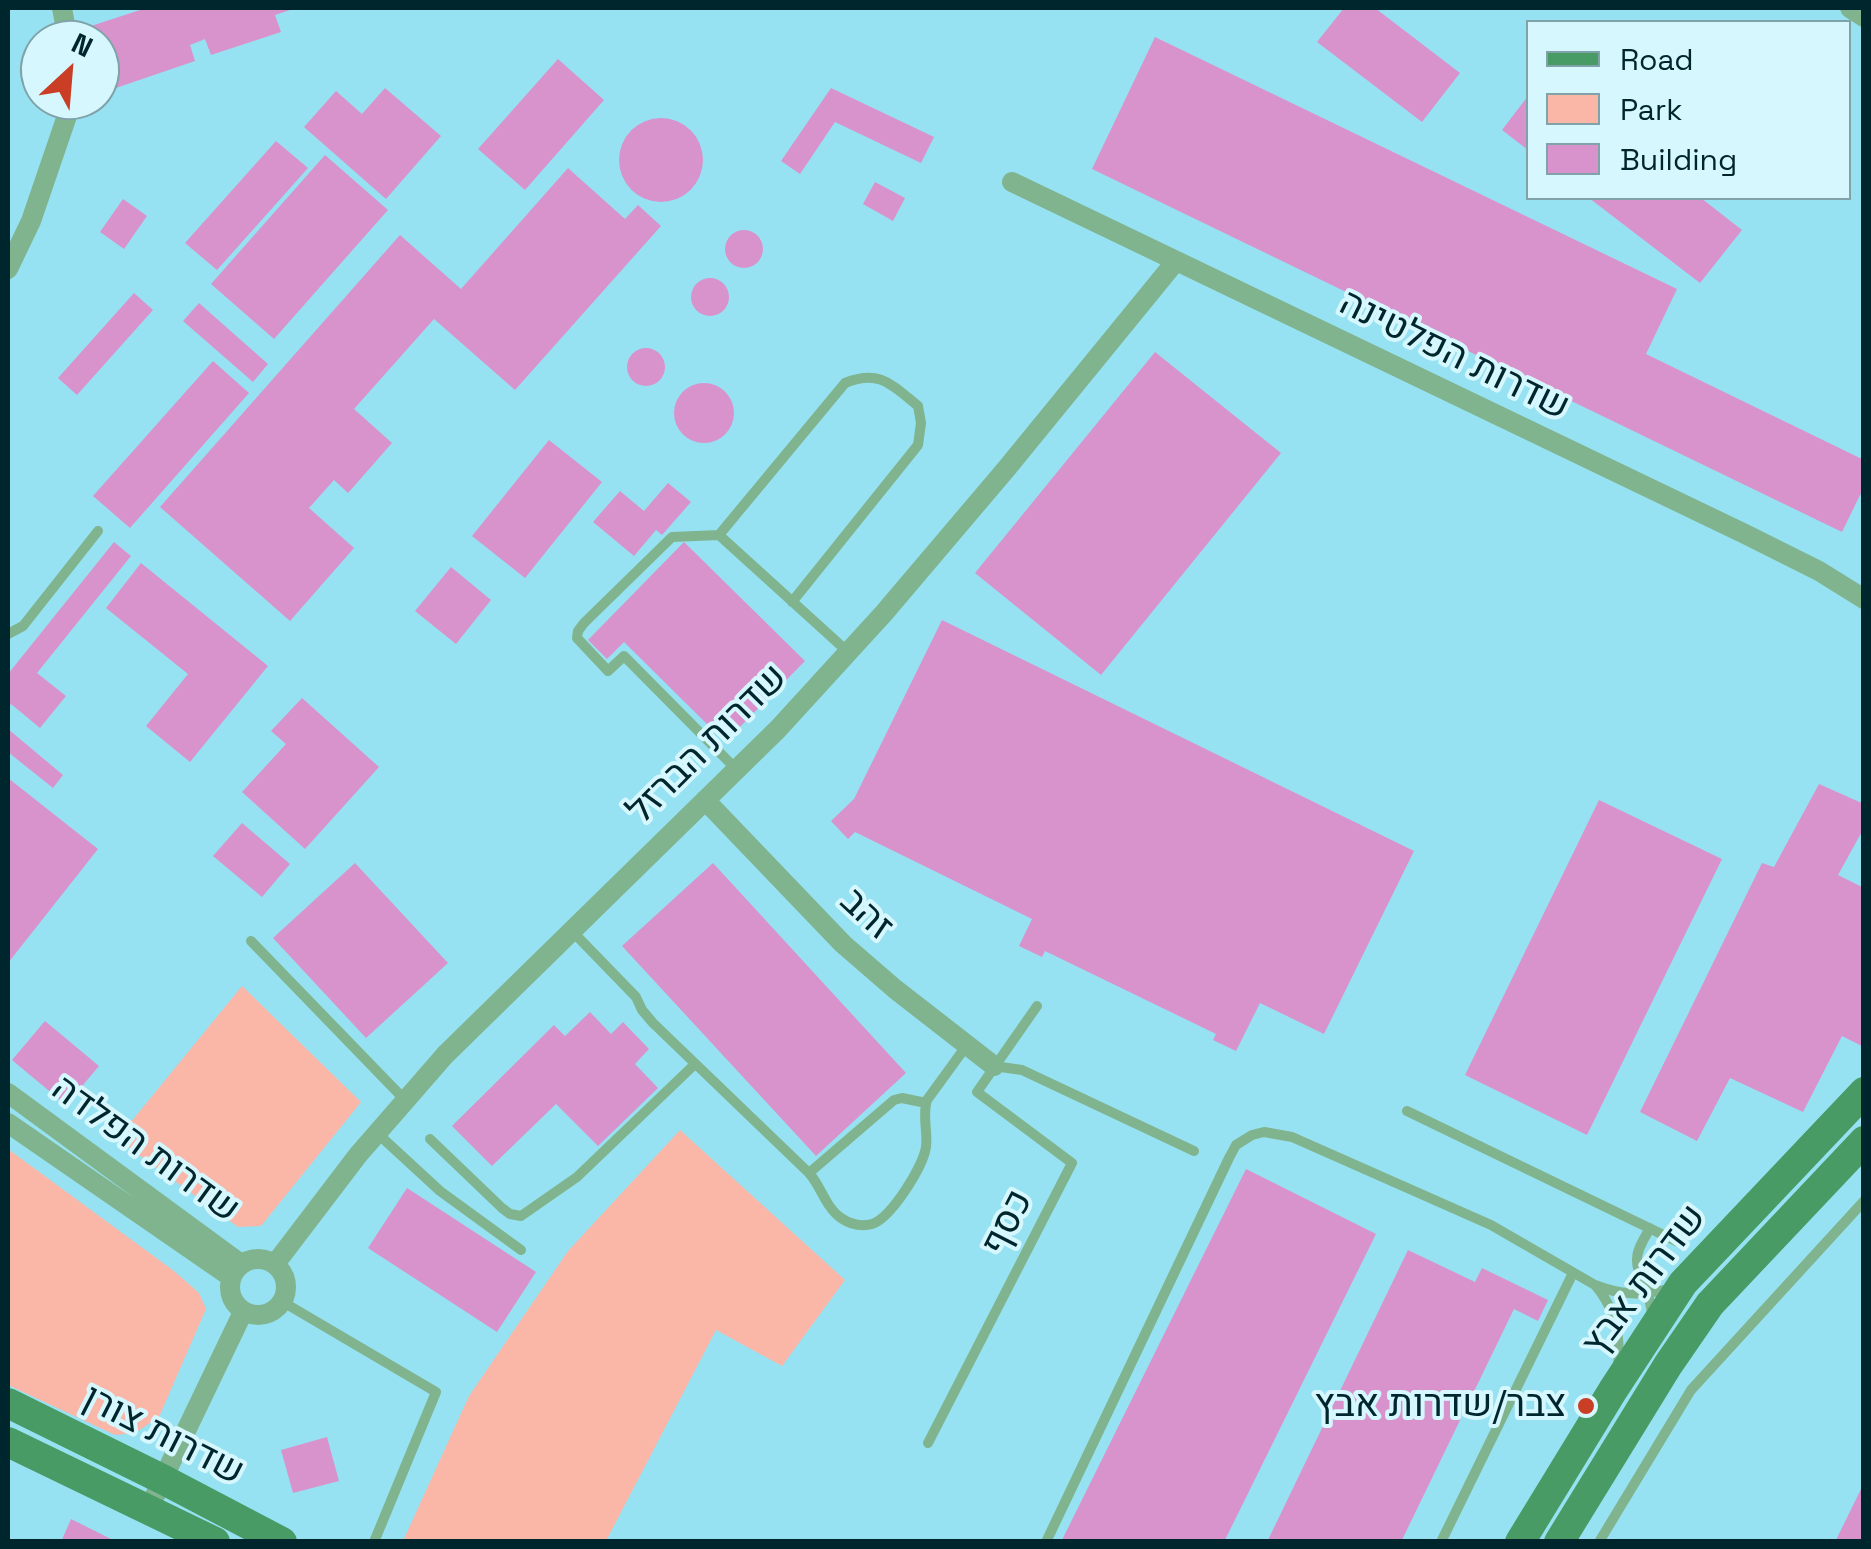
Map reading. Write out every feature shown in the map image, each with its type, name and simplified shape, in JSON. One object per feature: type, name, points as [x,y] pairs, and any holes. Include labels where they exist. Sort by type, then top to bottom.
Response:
[{"type":"street","points":[[1850,8],[1864,17]]},
{"type":"street","points":[[8,269],[31,220],[66,120]]},
{"type":"street","name":"שדרות הפלטינה","points":[[1012,182],[1789,556],[1864,600]]},
{"type":"street","name":"שדרות הברזל","points":[[276,1264],[376,1132],[445,1055],[778,729],[848,652],[1007,468],[1176,261]]},
{"type":"street","name":"זהב","points":[[705,800],[843,944],[994,1066]]},
{"type":"street","points":[[8,1079],[8,1093]]},
{"type":"street","name":"שדרות אבץ","points":[[1520,1542],[1676,1286],[1864,1092]]},
{"type":"street","name":"שדרות הפלדה","points":[[8,1093],[236,1270]]},
{"type":"street","name":"שדרות הפלדה","points":[[8,1123],[236,1270]]},
{"type":"street","name":"שדרות אבץ","points":[[1559,1542],[1710,1304],[1864,1141]]},
{"type":"street","points":[[258,1258],[276,1264],[285,1278],[283,1302],[269,1314],[243,1312],[231,1296],[236,1270],[258,1258]]},
{"type":"street","points":[[149,1508],[243,1312]]},
{"type":"street","name":"שדרות צורן","points":[[8,1403],[282,1542]]},
{"type":"street","name":"שדרות צורן","points":[[8,1442],[216,1542]]},
{"type":"lane","points":[[719,535],[845,384],[862,376],[887,381],[918,406],[918,445],[792,602]]},
{"type":"lane","points":[[8,634],[23,626],[98,531]]},
{"type":"lane","points":[[736,769],[624,656],[608,670],[577,638],[584,623],[672,537],[719,535],[848,652]]},
{"type":"lane","points":[[572,930],[636,997],[653,1023],[809,1173],[834,1212],[857,1225],[878,1221],[909,1184],[923,1156],[926,1104],[967,1046]]},
{"type":"lane","points":[[251,940],[404,1099]]},
{"type":"lane","points":[[1037,1006],[994,1066],[1022,1070],[1194,1152]]},
{"type":"lane","points":[[430,1138],[502,1208],[520,1216],[578,1177],[695,1064]]},
{"type":"lane","name":"כסף","points":[[928,1443],[1072,1163],[976,1092],[994,1066]]},
{"type":"lane","points":[[809,1173],[894,1100],[926,1104]]},
{"type":"lane","points":[[1406,1111],[1678,1242]]},
{"type":"lane","points":[[376,1132],[440,1191],[521,1250]]},
{"type":"lane","points":[[1046,1542],[1228,1158],[1242,1139],[1264,1132],[1313,1145],[1491,1225],[1595,1285],[1622,1294],[1649,1294],[1676,1286]]},
{"type":"lane","points":[[1599,1542],[1691,1390],[1864,1201]]},
{"type":"lane","points":[[1648,1335],[1652,1310],[1637,1256],[1650,1228]]},
{"type":"lane","points":[[1440,1542],[1573,1274]]},
{"type":"lane","points":[[1640,1274],[1652,1286],[1676,1286]]},
{"type":"lane","points":[[1595,1285],[1608,1305],[1620,1339],[1613,1390]]},
{"type":"lane","points":[[283,1302],[436,1392],[374,1542]]},
{"type":"shaded area","points":[[8,8],[1863,8],[1863,1541],[8,1541]]},
{"type":"green space","points":[[242,986],[361,1102],[261,1226],[238,1227],[117,1139]]},
{"type":"green space","points":[[680,1130],[845,1280],[782,1366],[716,1330],[606,1541],[403,1541],[469,1396],[568,1251]]},
{"type":"green space","points":[[8,1149],[199,1293],[206,1309],[159,1417],[135,1433],[115,1435],[8,1385]]},
{"type":"building","points":[[146,8],[296,8],[275,15],[281,32],[211,55],[205,39],[190,45],[195,61],[120,87],[120,20],[109,20]]},
{"type":"building","points":[[1344,8],[1375,8],[1460,73],[1422,122],[1317,42]]},
{"type":"building","points":[[1155,37],[1677,289],[1646,354],[1864,460],[1864,487],[1842,532],[1092,169]]},
{"type":"building","points":[[558,59],[604,100],[525,190],[478,149]]},
{"type":"building","points":[[385,88],[441,136],[386,199],[304,127],[336,91],[362,114]]},
{"type":"building","points":[[831,88],[934,137],[921,163],[835,122],[800,174],[781,161]]},
{"type":"building","points":[[1526,99],[1526,148],[1502,130]]},
{"type":"building","points":[[661,118],[677,121],[691,130],[700,144],[700,176],[691,190],[677,199],[661,202],[645,199],[631,190],[622,176],[619,160],[622,144],[631,130],[645,121]]},
{"type":"building","points":[[276,141],[308,168],[217,270],[185,243]]},
{"type":"building","points":[[325,155],[388,210],[274,339],[211,284]]},
{"type":"building","points":[[568,168],[625,219],[638,205],[661,226],[515,390],[434,319],[354,409],[392,443],[348,493],[334,480],[309,508],[354,548],[290,621],[160,507],[400,235],[461,289]]},
{"type":"building","points":[[875,182],[905,198],[893,221],[863,204]]},
{"type":"building","points":[[123,199],[147,216],[124,249],[100,232]]},
{"type":"building","points":[[1592,200],[1704,200],[1742,230],[1700,283]]},
{"type":"building","points":[[744,230],[758,235],[763,249],[758,263],[744,268],[730,263],[725,249],[730,235]]},
{"type":"building","points":[[710,278],[724,283],[729,297],[724,311],[710,316],[696,311],[691,297],[696,283]]},
{"type":"building","points":[[134,293],[153,310],[77,395],[58,378]]},
{"type":"building","points":[[199,303],[268,364],[253,382],[183,321]]},
{"type":"building","points":[[646,348],[660,353],[665,367],[660,381],[646,386],[632,381],[627,367],[632,353]]},
{"type":"building","points":[[1155,352],[1281,453],[1101,675],[975,573]]},
{"type":"building","points":[[213,361],[249,393],[130,528],[93,496]]},
{"type":"building","points":[[704,383],[725,392],[734,413],[725,434],[704,443],[683,434],[674,413],[683,392]]},
{"type":"building","points":[[549,440],[602,482],[525,578],[472,536]]},
{"type":"building","points":[[668,483],[691,502],[662,535],[656,530],[634,556],[593,522],[620,491],[644,511]]},
{"type":"building","points":[[114,542],[131,556],[37,673],[66,696],[40,728],[11,704],[8,709],[8,674]]},
{"type":"building","points":[[684,542],[805,661],[735,732],[724,722],[715,732],[624,642],[607,659],[588,640]]},
{"type":"building","points":[[141,563],[268,666],[190,762],[146,726],[188,674],[106,608]]},
{"type":"building","points":[[451,567],[491,600],[456,644],[415,611]]},
{"type":"building","points":[[942,620],[1414,851],[1324,1034],[1260,1003],[1236,1051],[1213,1040],[1216,1034],[1045,951],[1042,957],[1019,946],[1032,919],[855,832],[848,839],[831,821],[854,799]]},
{"type":"building","points":[[302,698],[379,767],[305,849],[242,792],[286,744],[271,731]]},
{"type":"building","points":[[8,729],[63,775],[53,788],[8,752]]},
{"type":"building","points":[[8,778],[98,849],[8,963]]},
{"type":"building","points":[[1819,784],[1864,804],[1864,828],[1838,875],[1864,888],[1864,1047],[1842,1036],[1803,1112],[1730,1078],[1697,1141],[1640,1112],[1762,863],[1774,867]]},
{"type":"building","points":[[1599,800],[1722,859],[1587,1135],[1465,1075]]},
{"type":"building","points":[[242,823],[290,864],[262,897],[213,856]]},
{"type":"building","points":[[355,863],[448,963],[366,1038],[273,938]]},
{"type":"building","points":[[713,863],[906,1073],[816,1156],[622,946]]},
{"type":"building","points":[[590,1012],[611,1034],[623,1022],[649,1049],[635,1064],[658,1088],[598,1146],[556,1104],[492,1166],[452,1126],[554,1025],[565,1036]]},
{"type":"building","points":[[45,1021],[99,1066],[66,1105],[12,1060]]},
{"type":"building","points":[[1246,1169],[1376,1234],[1224,1542],[1061,1542]]},
{"type":"building","points":[[407,1188],[536,1272],[497,1332],[368,1248]]},
{"type":"building","points":[[1408,1250],[1475,1282],[1482,1268],[1548,1300],[1538,1321],[1514,1309],[1401,1542],[1267,1542]]},
{"type":"building","points":[[327,1437],[339,1481],[293,1493],[281,1450]]},
{"type":"building","points":[[1864,1483],[1864,1542],[1835,1542]]},
{"type":"building","points":[[71,1519],[117,1542],[61,1542]]},
{"type":"place","name":"צבר/שדרות אבץ","points":[[1586,1406]]}]
